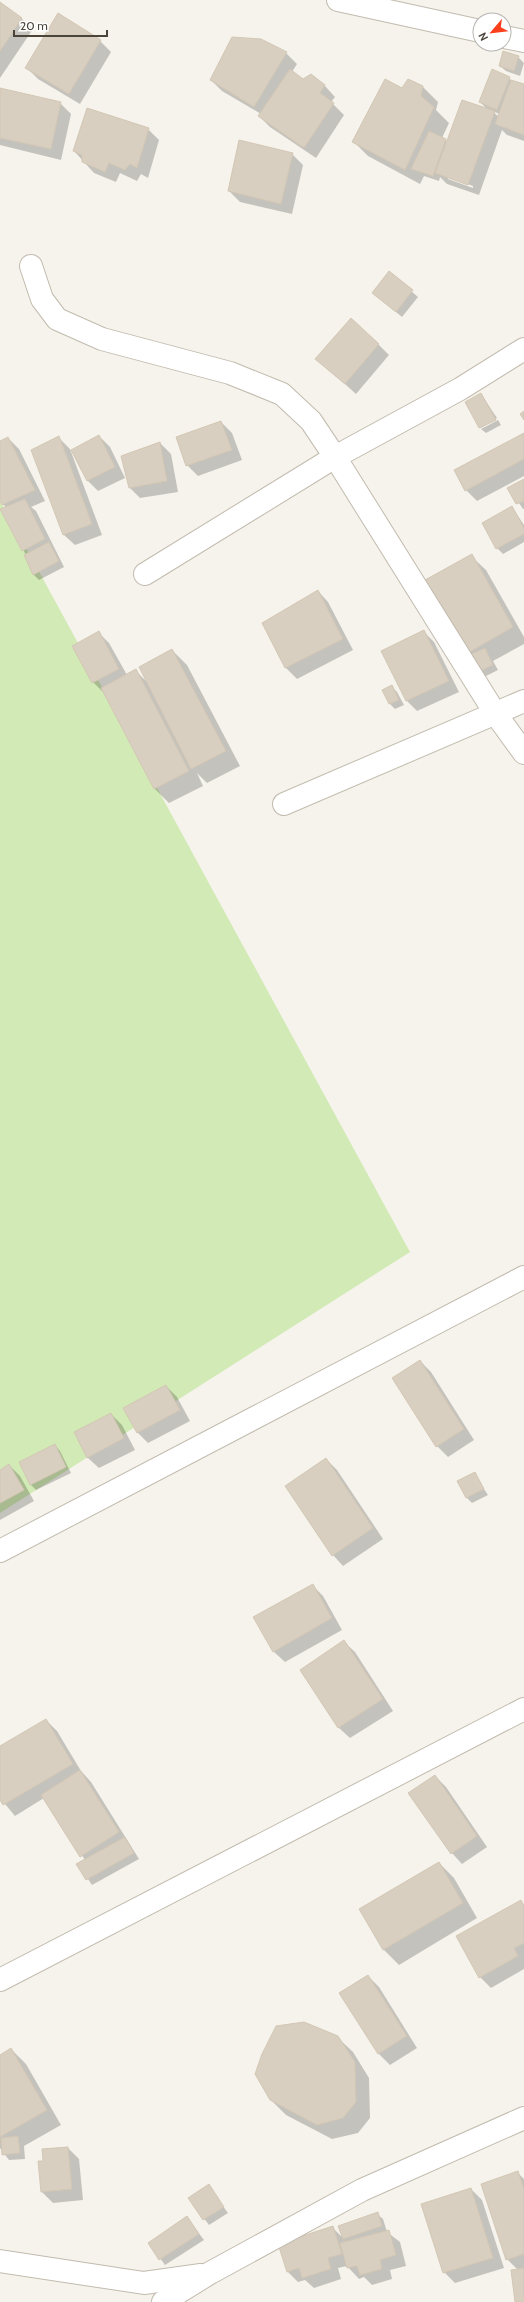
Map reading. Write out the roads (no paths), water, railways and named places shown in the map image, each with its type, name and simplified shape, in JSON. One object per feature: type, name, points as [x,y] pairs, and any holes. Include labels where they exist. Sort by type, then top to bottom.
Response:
[{"type":"street","points":[[338,0],[472,29]]},
{"type":"street","points":[[512,39],[524,41]]},
{"type":"street","points":[[31,266],[42,299],[57,319],[102,339],[230,373],[282,394],[310,422],[335,457],[495,713],[524,752]]},
{"type":"street","points":[[145,574],[335,457],[460,389],[524,349]]},
{"type":"street","points":[[284,804],[524,701]]},
{"type":"street","points":[[0,1551],[524,1277]]},
{"type":"street","points":[[0,1980],[524,1709]]},
{"type":"street","points":[[166,2300],[210,2273],[362,2190],[524,2118]]},
{"type":"street","points":[[0,2261],[144,2283],[210,2273]]},
{"type":"street","points":[[166,2300],[194,2302]]}]
